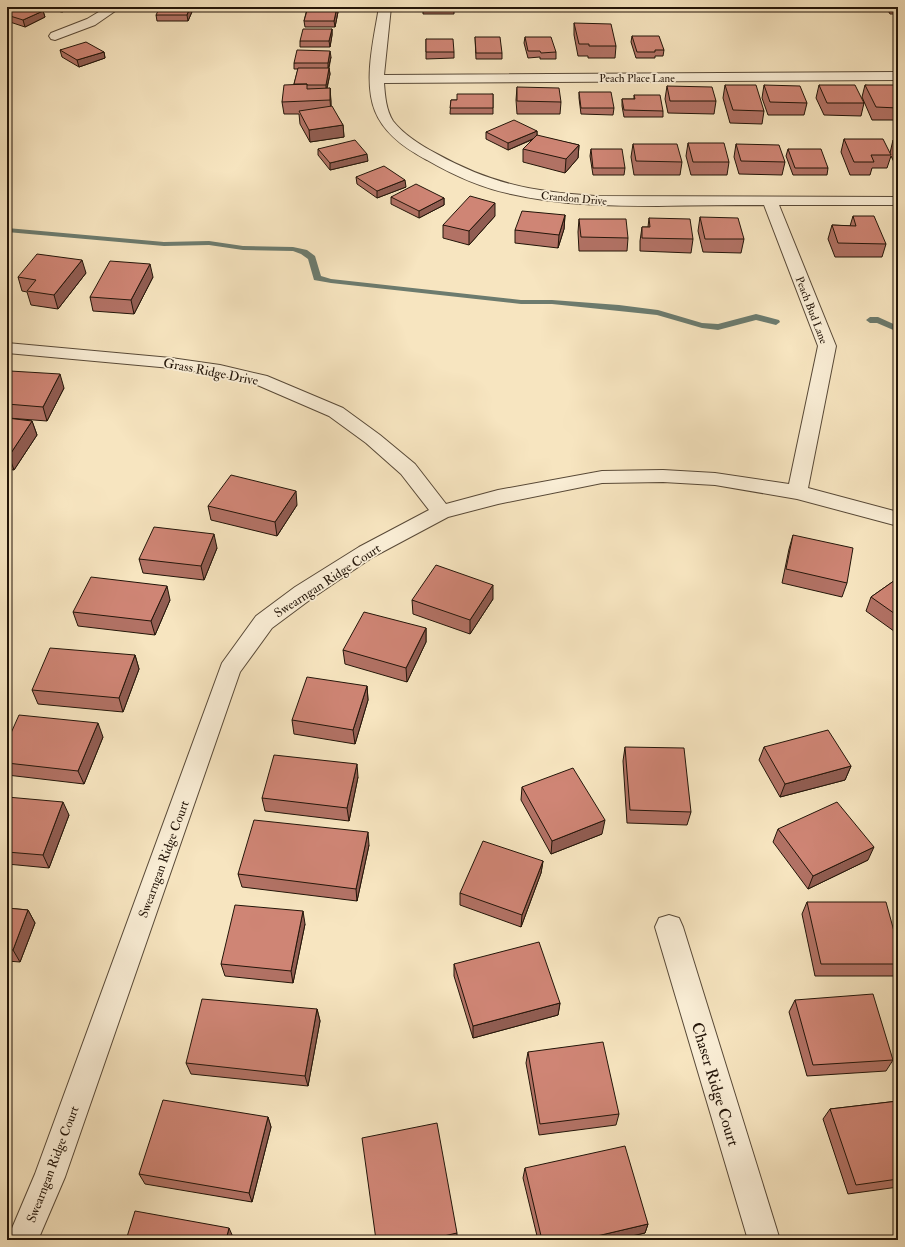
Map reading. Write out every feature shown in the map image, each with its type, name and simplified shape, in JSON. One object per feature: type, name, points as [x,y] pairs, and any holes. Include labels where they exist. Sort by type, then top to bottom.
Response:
[{"type":"street","points":[[55,36],[91,22],[115,7]]},
{"type":"street","name":"Crandon Drive","points":[[385,7],[376,79],[378,100],[386,121],[402,138],[434,159],[472,177],[510,190],[556,198],[618,201],[898,201]]},
{"type":"street","name":"Peach Place Lane","points":[[376,79],[898,76]]},
{"type":"street","name":"Peach Bud Lane","points":[[770,201],[827,346],[796,492]]},
{"type":"street","name":"Grass Ridge Drive","points":[[7,348],[171,363],[220,370],[260,380],[336,412],[373,439],[408,469],[440,512]]},
{"type":"street","name":"Swearngan Ridge Court","points":[[22,1240],[49,1177],[230,669],[264,622],[303,593],[366,552],[440,512],[498,497],[602,477],[663,476],[715,479],[796,492],[898,519]]},
{"type":"street","name":"Chaser Ridge Court","points":[[669,927],[764,1240]]},
{"type":"building","points":[[15,7],[30,7],[43,11],[23,20],[7,15],[7,11]]},
{"type":"building","points":[[160,7],[190,7],[187,15],[156,15]]},
{"type":"building","points":[[308,7],[337,7],[334,21],[304,21]]},
{"type":"building","points":[[574,23],[611,24],[616,46],[589,46],[589,44],[579,44]]},
{"type":"building","points":[[303,29],[332,29],[329,41],[300,41]]},
{"type":"building","points":[[632,36],[659,36],[664,50],[655,50],[655,52],[637,52]]},
{"type":"building","points":[[475,37],[500,37],[502,53],[476,53]]},
{"type":"building","points":[[525,37],[551,37],[556,52],[541,53],[540,51],[528,51]]},
{"type":"building","points":[[426,39],[453,39],[454,52],[426,52]]},
{"type":"building","points":[[86,42],[104,52],[77,60],[60,50]]},
{"type":"building","points":[[297,50],[330,51],[328,63],[294,63]]},
{"type":"building","points":[[298,68],[329,68],[326,85],[294,84]]},
{"type":"building","points":[[307,84],[307,89],[330,88],[330,100],[282,102],[284,85]]},
{"type":"building","points":[[725,85],[756,85],[764,111],[733,110]]},
{"type":"building","points":[[764,85],[800,86],[807,103],[770,102]]},
{"type":"building","points":[[819,85],[855,85],[864,103],[827,103]]},
{"type":"building","points":[[865,85],[895,85],[898,91],[898,108],[876,107]]},
{"type":"building","points":[[667,86],[712,87],[716,101],[670,101]]},
{"type":"building","points":[[517,87],[559,88],[561,102],[517,101]]},
{"type":"building","points":[[579,92],[611,92],[614,108],[581,108]]},
{"type":"building","points":[[457,94],[493,94],[493,108],[450,108],[451,100],[457,100]]},
{"type":"building","points":[[634,95],[660,95],[663,111],[624,110],[622,99],[635,99]]},
{"type":"building","points":[[332,106],[343,125],[309,130],[299,111]]},
{"type":"building","points":[[514,120],[537,131],[508,143],[486,132]]},
{"type":"building","points":[[537,135],[579,145],[566,159],[523,149]]},
{"type":"building","points":[[844,139],[883,139],[891,155],[871,155],[874,162],[854,162]]},
{"type":"building","points":[[355,140],[367,154],[330,163],[318,149]]},
{"type":"building","points":[[893,140],[898,140],[898,150]]},
{"type":"building","points":[[688,143],[724,143],[729,162],[693,162]]},
{"type":"building","points":[[633,144],[677,144],[682,162],[636,161]]},
{"type":"building","points":[[736,144],[779,145],[785,162],[741,161]]},
{"type":"building","points":[[591,149],[622,149],[625,168],[593,168]]},
{"type":"building","points":[[788,149],[821,149],[828,168],[795,168]]},
{"type":"building","points":[[384,166],[405,180],[377,191],[356,177]]},
{"type":"building","points":[[416,184],[444,198],[419,211],[391,197]]},
{"type":"building","points":[[470,196],[495,203],[469,231],[443,225]]},
{"type":"building","points":[[522,211],[565,215],[559,235],[515,230]]},
{"type":"building","points":[[853,216],[874,216],[886,244],[838,243],[832,225],[856,226]]},
{"type":"building","points":[[700,217],[738,218],[744,239],[705,239]]},
{"type":"building","points":[[649,218],[690,219],[693,239],[642,238],[642,227],[650,227]]},
{"type":"building","points":[[579,219],[626,219],[628,238],[581,237]]},
{"type":"building","points":[[37,254],[82,260],[54,295],[27,291],[36,280],[18,277]]},
{"type":"building","points":[[110,261],[150,264],[131,300],[90,297]]},
{"type":"building","points":[[10,371],[60,374],[43,407],[7,404],[7,377]]},
{"type":"building","points":[[7,418],[32,421],[9,456],[7,456]]},
{"type":"building","points":[[231,475],[296,491],[275,522],[208,506]]},
{"type":"building","points":[[154,527],[214,534],[201,566],[139,559]]},
{"type":"building","points":[[793,535],[853,548],[847,583],[786,569]]},
{"type":"building","points":[[436,565],[493,585],[470,620],[412,600]]},
{"type":"building","points":[[91,577],[167,586],[151,621],[73,612]]},
{"type":"building","points":[[898,578],[898,616],[871,597]]},
{"type":"building","points":[[364,612],[426,628],[406,668],[343,650]]},
{"type":"building","points":[[50,648],[135,655],[119,698],[32,690]]},
{"type":"building","points":[[307,677],[367,686],[353,730],[292,720]]},
{"type":"building","points":[[19,715],[98,723],[78,771],[7,763],[7,742]]},
{"type":"building","points":[[828,730],[851,766],[785,784],[764,747]]},
{"type":"building","points":[[625,747],[684,748],[691,812],[630,810]]},
{"type":"building","points":[[274,755],[357,764],[347,808],[262,798]]},
{"type":"building","points":[[573,768],[605,820],[552,841],[522,787]]},
{"type":"building","points":[[7,797],[63,802],[43,855],[7,852]]},
{"type":"building","points":[[837,802],[874,847],[813,876],[778,829]]},
{"type":"building","points":[[254,820],[368,832],[356,889],[238,874]]},
{"type":"building","points":[[483,841],[543,861],[522,915],[460,893]]},
{"type":"building","points":[[807,902],[886,902],[898,946],[898,964],[821,964]]},
{"type":"building","points":[[235,905],[303,911],[291,971],[221,964]]},
{"type":"building","points":[[7,908],[28,910],[13,950],[7,949]]},
{"type":"building","points":[[539,942],[560,1003],[473,1026],[454,964]]},
{"type":"building","points":[[873,994],[893,1060],[813,1065],[795,1000]]},
{"type":"building","points":[[202,999],[317,1009],[305,1076],[186,1063]]},
{"type":"building","points":[[603,1042],[619,1114],[540,1124],[528,1052]]},
{"type":"building","points":[[163,1100],[268,1117],[249,1193],[139,1174]]},
{"type":"building","points":[[898,1101],[898,1179],[856,1185],[830,1109]]},
{"type":"building","points":[[437,1123],[457,1233],[426,1240],[376,1240],[362,1138]]},
{"type":"building","points":[[625,1146],[648,1224],[580,1240],[542,1240],[525,1168]]},
{"type":"building","points":[[135,1211],[229,1228],[226,1240],[126,1240]]},
{"type":"waterway","points":[[7,230],[164,244],[209,243],[243,248],[293,249],[304,252],[312,258],[317,278],[331,281],[521,302],[552,302],[619,308],[658,313],[702,325],[718,327],[756,317],[776,322]]},
{"type":"waterway","points":[[870,320],[878,320],[898,329]]}]
